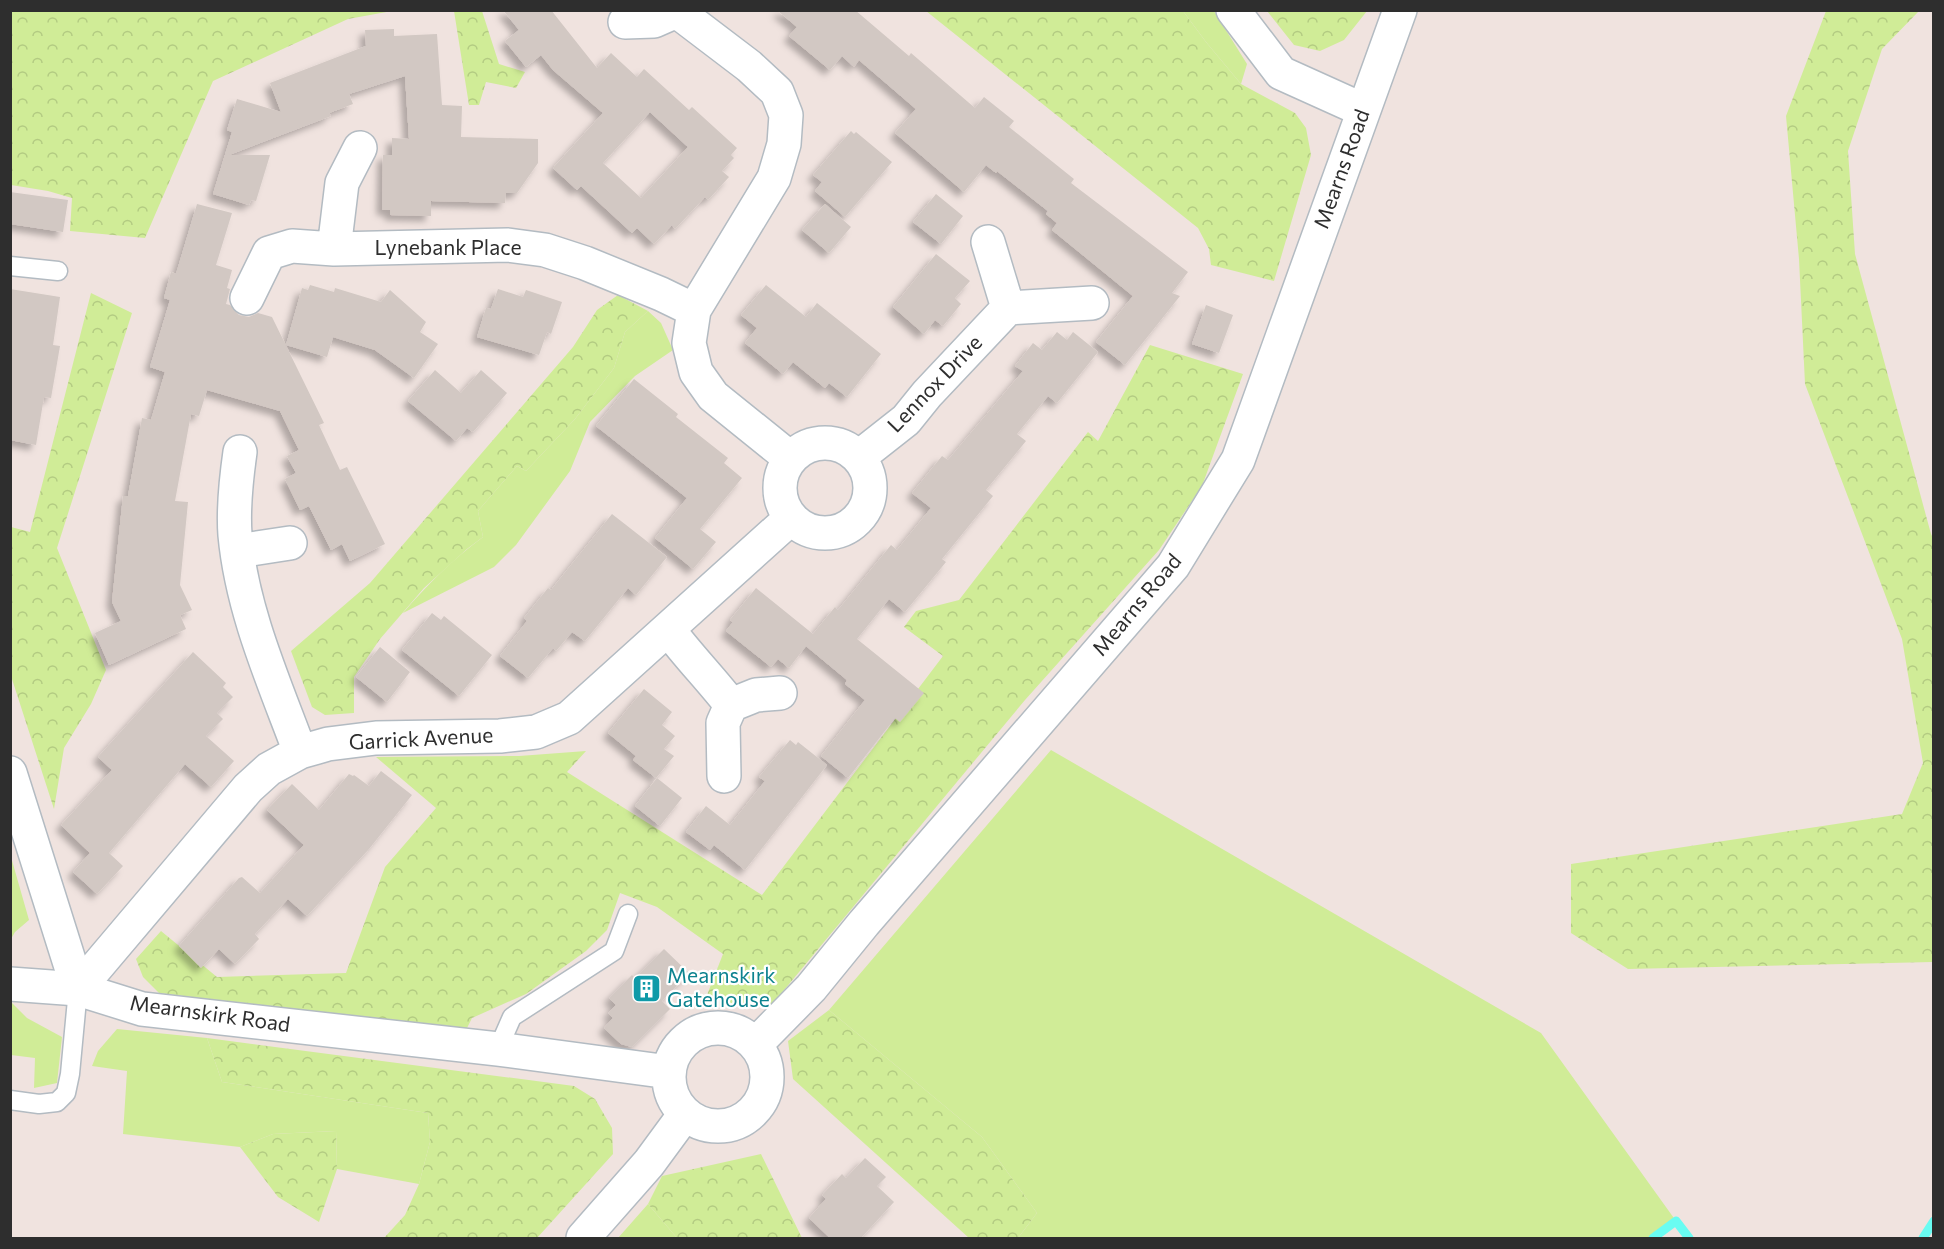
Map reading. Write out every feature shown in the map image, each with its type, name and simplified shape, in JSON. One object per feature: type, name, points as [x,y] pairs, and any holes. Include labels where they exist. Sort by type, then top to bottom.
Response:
[{"type":"street","points":[[1233,10],[1281,73],[1363,111]]},
{"type":"street","name":"Mearns Road","points":[[755,1045],[811,988],[864,923],[1173,566],[1238,460],[1400,10]]},
{"type":"street","points":[[625,22],[654,21],[679,11],[749,66],[777,92],[786,115],[784,144],[774,178],[693,310],[689,344],[696,372],[713,396],[790,458]]},
{"type":"street","points":[[334,249],[342,183],[360,148]]},
{"type":"street","points":[[988,242],[1008,308],[1092,303]]},
{"type":"street","name":"Lynebank Place","points":[[247,298],[269,253],[292,246],[334,249],[508,245],[545,250],[585,263],[661,294],[693,310]]},
{"type":"street","name":"Lennox Drive","points":[[859,457],[906,420],[927,394],[1008,308]]},
{"type":"street","points":[[816,442],[832,442],[847,447],[859,457],[867,470],[871,483],[870,497],[865,511],[855,522],[830,533],[815,532],[802,527],[784,508],[780,495],[779,482],[790,458],[802,448],[816,442]]},
{"type":"street","points":[[240,452],[235,491],[235,536],[257,637],[300,752]]},
{"type":"street","name":"Garrick Avenue","points":[[78,989],[248,788],[269,769],[300,752],[328,744],[376,738],[500,736],[536,732],[569,718],[791,518]]},
{"type":"street","points":[[238,551],[290,543]]},
{"type":"street","points":[[668,629],[731,705]]},
{"type":"street","points":[[724,776],[723,723],[731,705],[756,695],[780,693]]},
{"type":"street","points":[[10,773],[78,989]]},
{"type":"street","name":"Mearnskirk Road","points":[[10,984],[78,989],[142,1009],[498,1049],[669,1072]]},
{"type":"street","points":[[716,1028],[732,1030],[747,1037],[755,1045],[766,1064],[767,1080],[764,1096],[755,1111],[742,1121],[726,1126],[710,1126],[694,1121],[673,1099],[668,1084],[669,1072],[675,1053],[685,1040],[699,1031],[716,1028]]},
{"type":"street","points":[[582,1239],[649,1163],[685,1114]]},
{"type":"lane","points":[[10,266],[58,271]]},
{"type":"lane","points":[[498,1049],[512,1017],[614,951],[628,914]]},
{"type":"lane","points":[[10,1100],[39,1104],[57,1102],[66,1093],[78,989]]},
{"type":"green space","points":[[10,11],[392,11],[348,19],[213,81],[145,238],[70,231],[72,198],[48,191],[11,185]]},
{"type":"green space","points":[[454,11],[482,11],[499,64],[525,72],[516,88],[486,82],[479,105],[469,105]]},
{"type":"green space","points":[[926,11],[1183,11],[1241,84],[1295,113],[1306,128],[1311,155],[1274,281],[1211,265],[1209,249],[1198,228]]},
{"type":"green space","points":[[1183,11],[1214,11],[1247,64],[1241,84],[1206,42]]},
{"type":"green space","points":[[1267,11],[1367,11],[1344,40],[1320,51],[1294,45]]},
{"type":"green space","points":[[1826,11],[1919,11],[1882,49],[1848,151],[1855,254],[1933,538],[1933,962],[1628,969],[1571,933],[1571,864],[1902,814],[1923,763],[1902,639],[1805,384],[1799,259],[1786,116]]},
{"type":"green space","points":[[91,293],[132,313],[57,548],[106,670],[91,704],[64,748],[54,809],[11,676],[11,527],[30,532]]},
{"type":"green space","points":[[618,295],[648,311],[625,332],[614,368],[575,419],[526,471],[517,466],[478,511],[483,537],[424,588],[380,639],[354,677],[354,713],[325,715],[312,707],[291,651],[370,583],[573,347],[597,310]]},
{"type":"green space","points":[[648,311],[661,323],[673,350],[635,376],[590,422],[570,471],[516,545],[494,567],[403,613],[421,592],[461,554],[483,537],[478,511],[517,466],[526,471],[575,419],[614,368],[625,332]]},
{"type":"green space","points":[[1150,345],[1243,374],[1202,486],[1159,550],[1025,700],[770,1007],[740,1007],[707,995],[723,954],[657,907],[620,893],[607,930],[586,951],[526,994],[472,1018],[466,1030],[159,993],[143,977],[136,959],[161,931],[217,977],[346,973],[385,867],[436,808],[376,757],[519,756],[586,751],[567,772],[762,895],[943,656],[904,627],[916,611],[959,600],[1088,432],[1098,441]]},
{"type":"green space","points":[[1051,750],[1541,1033],[1676,1221],[1653,1238],[1018,1238],[1037,1213],[982,1137],[829,1010]]},
{"type":"green space","points":[[11,857],[29,920],[15,932],[11,939]]},
{"type":"green space","points":[[11,1002],[27,1018],[62,1037],[57,1083],[34,1088],[35,1058],[11,1055]]},
{"type":"green space","points":[[829,1010],[982,1137],[1037,1213],[1018,1238],[969,1238],[793,1079],[788,1041]]},
{"type":"green space","points":[[117,1029],[207,1038],[222,1082],[428,1113],[430,1142],[419,1184],[337,1169],[336,1131],[273,1134],[240,1147],[123,1134],[127,1071],[92,1066],[98,1051]]},
{"type":"green space","points":[[207,1038],[574,1086],[595,1099],[612,1128],[613,1154],[537,1238],[384,1238],[405,1215],[419,1184],[430,1142],[428,1113],[222,1082]]},
{"type":"green space","points":[[336,1131],[337,1169],[319,1222],[278,1197],[240,1147],[273,1134]]},
{"type":"green space","points":[[761,1154],[802,1238],[677,1238],[648,1204],[662,1176]]},
{"type":"green space","points":[[648,1204],[677,1238],[618,1238]]},
{"type":"building","points":[[503,10],[551,10],[597,68],[611,53],[637,77],[644,69],[689,110],[692,107],[737,148],[731,155],[734,158],[722,171],[729,177],[708,200],[705,197],[675,229],[672,225],[654,244],[637,228],[632,233],[581,186],[577,190],[553,168],[603,113],[553,70],[541,55],[526,67],[505,41],[519,30]],"holes":[[[650,112],[688,147],[641,198],[603,163]]]},
{"type":"building","points":[[777,10],[855,10],[909,56],[911,53],[975,108],[984,97],[1014,121],[1009,127],[1074,179],[1071,183],[1188,272],[1172,293],[1180,296],[1125,365],[1096,342],[1133,296],[1052,230],[1057,223],[1046,214],[1048,211],[997,171],[996,173],[986,165],[964,192],[895,133],[916,109],[859,60],[854,67],[842,56],[830,70],[789,36],[797,27]]},
{"type":"building","points":[[394,29],[394,36],[437,34],[442,105],[462,106],[461,137],[538,139],[538,163],[517,193],[506,193],[505,203],[431,201],[431,216],[390,215],[390,210],[382,210],[383,155],[392,155],[392,138],[409,139],[405,76],[349,94],[353,104],[329,113],[331,116],[229,155],[270,155],[256,201],[251,200],[249,205],[213,194],[232,132],[227,130],[237,99],[281,112],[270,83],[366,46],[365,30]]},
{"type":"building","points":[[851,131],[854,134],[856,132],[892,162],[845,217],[815,191],[822,182],[813,175]]},
{"type":"building","points":[[10,192],[68,200],[63,232],[10,224]]},
{"type":"building","points":[[936,194],[963,216],[941,244],[913,222]]},
{"type":"building","points":[[197,204],[232,213],[216,265],[232,270],[226,304],[230,305],[239,315],[249,317],[258,313],[272,317],[324,423],[319,425],[340,470],[347,467],[385,544],[350,561],[342,544],[331,550],[309,506],[300,510],[285,479],[296,473],[287,456],[299,450],[280,411],[207,390],[199,416],[191,414],[175,501],[188,502],[180,585],[192,610],[180,615],[186,629],[109,665],[95,633],[121,621],[112,602],[123,496],[128,496],[142,418],[151,420],[165,372],[150,367],[170,300],[164,298],[171,272],[176,274]]},
{"type":"building","points":[[825,204],[851,227],[829,253],[802,230]]},
{"type":"building","points":[[936,254],[970,281],[955,298],[961,304],[943,326],[935,320],[924,334],[893,307]]},
{"type":"building","points":[[310,285],[334,292],[335,288],[381,302],[390,290],[426,322],[420,332],[438,344],[414,378],[375,350],[333,337],[327,357],[286,345],[302,288],[308,290]]},
{"type":"building","points":[[766,285],[806,317],[817,303],[881,354],[847,397],[829,383],[825,388],[793,362],[783,374],[745,343],[757,328],[741,315]]},
{"type":"building","points":[[10,289],[60,297],[53,345],[60,346],[51,398],[44,397],[36,445],[10,440]]},
{"type":"building","points":[[498,289],[523,297],[526,290],[562,302],[551,334],[547,332],[539,355],[477,337],[486,308],[491,309]]},
{"type":"building","points":[[1206,305],[1233,315],[1219,353],[1192,344]]},
{"type":"building","points":[[1057,332],[1067,340],[1073,332],[1098,352],[1057,403],[1048,396],[1017,434],[1026,441],[986,490],[993,496],[942,559],[946,562],[905,612],[889,599],[857,639],[924,693],[900,722],[895,718],[848,778],[821,756],[865,700],[845,684],[847,680],[806,646],[789,668],[778,659],[771,667],[726,631],[733,622],[730,620],[756,588],[813,634],[835,607],[838,610],[891,545],[897,550],[931,508],[912,493],[942,456],[948,460],[1023,371],[1015,366],[1033,343],[1042,350]]},
{"type":"building","points":[[435,370],[461,393],[481,370],[507,393],[473,432],[467,428],[456,441],[408,401]]},
{"type":"building","points":[[634,379],[678,414],[676,417],[728,458],[724,463],[742,478],[700,529],[716,542],[693,569],[655,538],[687,498],[596,426]]},
{"type":"building","points":[[612,514],[667,557],[636,595],[628,588],[585,641],[572,632],[556,651],[553,648],[528,678],[500,656],[527,621],[524,618],[548,588],[551,590]]},
{"type":"building","points":[[432,613],[441,620],[444,616],[492,655],[459,696],[402,650]]},
{"type":"building","points":[[380,647],[410,672],[387,702],[356,677]]},
{"type":"building","points":[[193,652],[226,683],[223,687],[233,697],[217,713],[223,719],[206,736],[234,761],[211,787],[185,764],[109,853],[123,866],[97,894],[73,872],[90,853],[61,825],[112,770],[98,757]]},
{"type":"building","points":[[644,689],[672,712],[662,725],[675,736],[664,749],[674,756],[656,778],[633,760],[636,756],[608,733]]},
{"type":"building","points":[[790,740],[796,745],[798,742],[827,765],[745,870],[714,845],[710,850],[686,832],[706,806],[730,825],[765,781],[759,777]]},
{"type":"building","points":[[381,771],[412,795],[369,849],[307,916],[288,899],[255,934],[259,939],[235,964],[219,949],[201,968],[179,946],[239,878],[242,877],[260,893],[304,845],[267,810],[292,784],[319,810],[349,774],[369,786]]},
{"type":"building","points":[[657,778],[682,798],[660,826],[635,806]]},
{"type":"building","name":"Mearnskirk Gatehouse","points":[[664,949],[689,973],[662,1001],[670,1009],[632,1047],[621,1044],[604,1028],[613,1018],[608,1013],[616,1005],[609,998],[632,975],[635,978]]},
{"type":"building","points":[[865,1158],[886,1177],[877,1186],[894,1202],[860,1239],[831,1239],[809,1218],[826,1199],[822,1195],[842,1174],[846,1178]]},
{"type":"waterway","points":[[1653,1238],[1676,1221],[1689,1238]]},
{"type":"waterway","points":[[1923,1238],[1934,1221]]},
{"type":"place","name":"Mearnskirk Gatehouse","points":[[646,988]]}]
